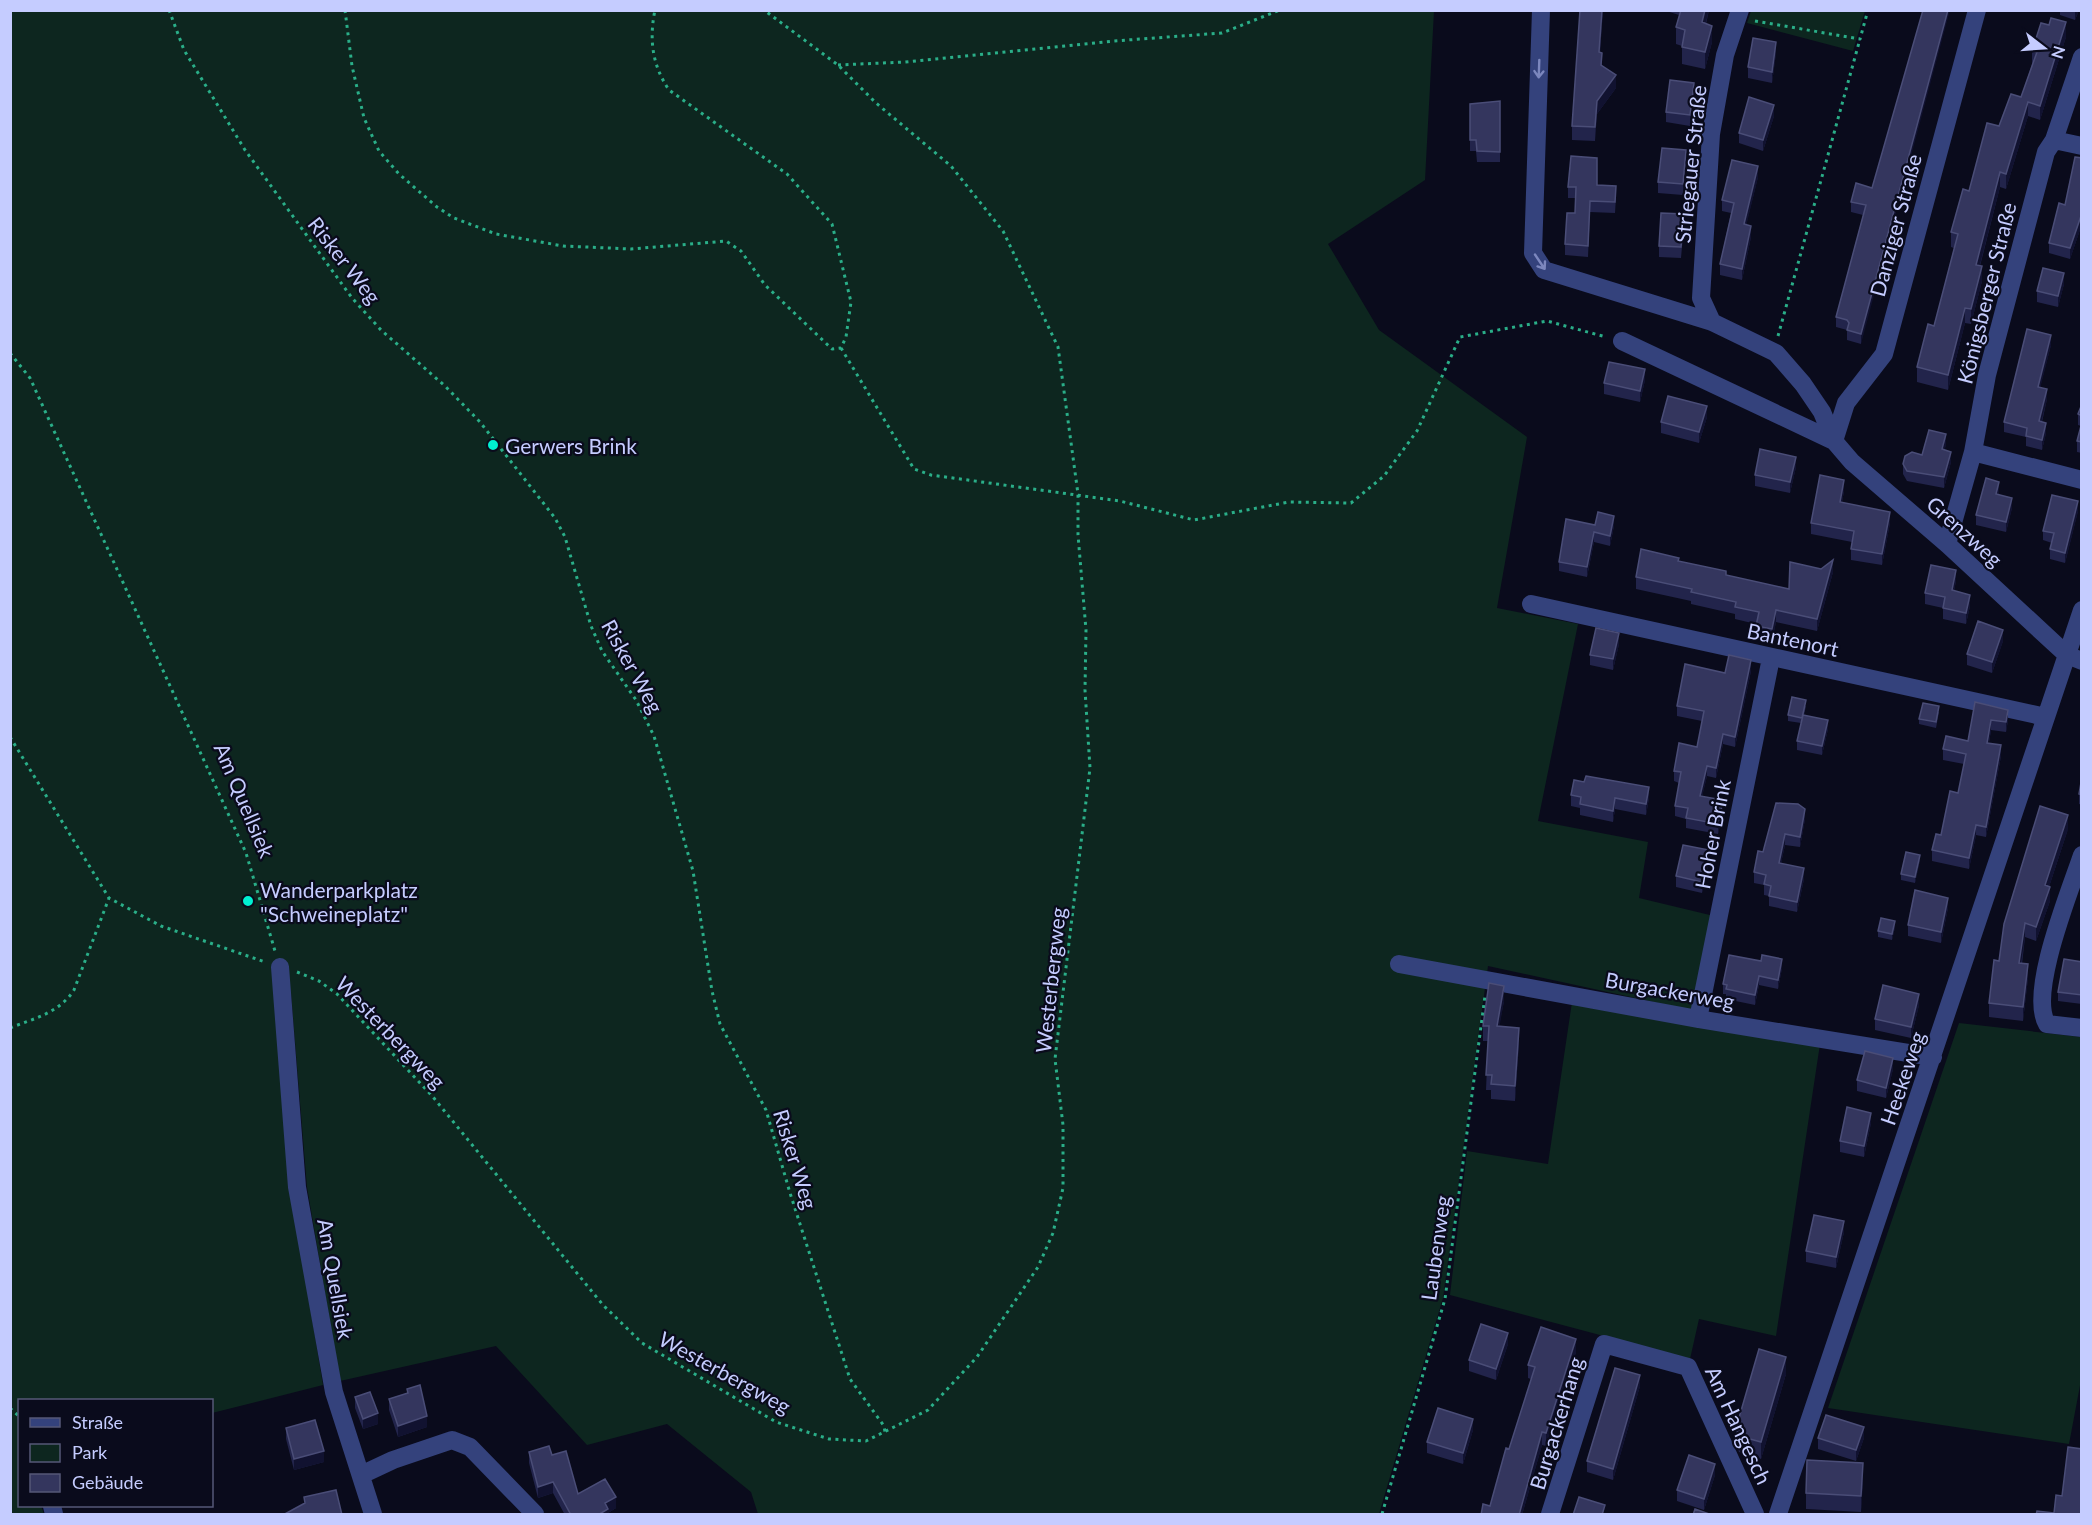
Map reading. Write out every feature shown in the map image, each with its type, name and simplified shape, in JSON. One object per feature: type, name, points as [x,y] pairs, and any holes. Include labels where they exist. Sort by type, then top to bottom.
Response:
[{"type":"street","name":"Grenzweg","points":[[1541,10],[1533,253],[1544,270],[1712,322],[1776,353],[1803,384],[1822,412],[1834,441],[1852,462],[2074,658]]},
{"type":"street","name":"Striegauer Straße","points":[[1712,322],[1701,298],[1711,134],[1725,55],[1740,10]]},
{"type":"street","name":"Danziger Straße","points":[[1834,441],[1846,403],[1884,354],[1977,10]]},
{"type":"street","name":"Königsberger Straße","points":[[1947,544],[1973,452],[1987,375],[2046,152],[2054,140],[2082,57]]},
{"type":"street","points":[[2054,140],[2082,146]]},
{"type":"street","name":"Grenzweg","points":[[1622,341],[1834,441]]},
{"type":"street","points":[[1973,452],[2082,480]]},
{"type":"street","name":"Bantenort","points":[[1531,604],[2046,717]]},
{"type":"street","name":"Heekeweg","points":[[1778,1515],[2046,717],[2074,658],[2082,610]]},
{"type":"street","name":"Hoher Brink","points":[[1698,1018],[1771,658]]},
{"type":"street","points":[[2082,855],[2045,970],[2042,1015],[2047,1024],[2082,1028]]},
{"type":"street","name":"Burgackerweg","points":[[1399,964],[1698,1018],[1933,1057]]},
{"type":"street","name":"Am Quellsiek","points":[[280,967],[297,1187],[328,1364],[373,1515]]},
{"type":"street","name":"Burgackerhang","points":[[1550,1515],[1604,1344]]},
{"type":"street","name":"Am Hangesch","points":[[1604,1344],[1688,1367],[1755,1515]]},
{"type":"street","points":[[361,1475],[393,1460],[452,1440],[470,1447],[535,1515]]},
{"type":"path","name":"Risker Weg","points":[[166,10],[184,50],[245,150],[352,298],[381,330],[445,386],[480,422],[555,518],[565,537],[591,626],[602,651],[636,700],[654,736],[693,871],[712,991],[720,1024],[766,1110],[792,1201],[850,1379],[884,1426],[885,1432]]},
{"type":"path","points":[[345,10],[352,66],[364,118],[379,151],[399,174],[437,207],[454,218],[496,234],[563,246],[631,249],[726,241],[741,251],[765,285],[832,349],[841,348]]},
{"type":"path","points":[[655,10],[651,28],[654,62],[658,74],[669,90],[787,174],[832,224],[851,302],[846,337],[841,348]]},
{"type":"path","name":"Westerbergweg","points":[[109,898],[161,926],[319,981],[337,994],[433,1097],[603,1305],[642,1343],[776,1422],[829,1439],[866,1441],[928,1410],[977,1357],[1038,1267],[1053,1233],[1063,1188],[1063,1125],[1055,1059],[1062,983],[1081,854],[1090,768],[1085,690],[1086,630],[1083,572],[1078,535],[1078,494],[1058,347],[1003,231],[951,166],[876,103],[838,65],[764,10]]},
{"type":"path","points":[[838,65],[905,62],[1114,41],[1222,33],[1280,10]]},
{"type":"path","points":[[1776,353],[1778,332],[1868,10]]},
{"type":"path","points":[[1766,23],[1860,39]]},
{"type":"path","points":[[841,348],[914,469],[931,475],[1120,501],[1194,520],[1289,502],[1351,503],[1384,476],[1417,432],[1460,337],[1547,321],[1622,341]]},
{"type":"path","name":"Am Quellsiek","points":[[10,353],[30,378],[246,853],[280,967]]},
{"type":"path","points":[[10,737],[109,898],[74,990],[67,1001],[60,1009],[10,1028]]},
{"type":"path","name":"Laubenweg","points":[[1383,1515],[1445,1299],[1487,980]]},
{"type":"green space","points":[[1751,10],[1865,11],[1853,51],[1747,23]]},
{"type":"green space","points":[[10,11],[1434,11],[1425,180],[1328,244],[1379,330],[1527,437],[1497,608],[1578,624],[1538,821],[1648,842],[1639,898],[1714,916],[1695,1011],[1488,966],[1443,1298],[1379,1514],[758,1514],[751,1492],[667,1424],[587,1445],[496,1346],[340,1381],[307,1187],[291,993],[274,995],[291,1191],[323,1385],[213,1413],[213,1399],[18,1399],[18,1507],[41,1507],[44,1514],[11,1514]]},
{"type":"green space","points":[[1572,1002],[1820,1044],[1776,1336],[1699,1319],[1690,1359],[1450,1295],[1467,1151],[1548,1164]]},
{"type":"green space","points":[[1959,1023],[2081,1037],[2082,1375],[2069,1444],[1828,1408]]},
{"type":"building","points":[[1580,10],[1602,10],[1599,52],[1602,53],[1601,65],[1616,75],[1597,101],[1595,127],[1572,126]]},
{"type":"building","points":[[1681,10],[1705,10],[1702,22],[1712,26],[1705,52],[1682,47],[1685,30],[1676,27]]},
{"type":"building","points":[[1923,10],[1948,10],[1861,334],[1847,330],[1849,323],[1847,320],[1836,317],[1866,205],[1851,202],[1856,183],[1872,188]]},
{"type":"building","points":[[2051,18],[2066,22],[2040,106],[2028,102],[2006,174],[2000,172],[1976,265],[1982,266],[1971,309],[1965,308],[1948,375],[1917,367],[1928,324],[1934,326],[1958,234],[1951,232],[1963,189],[1969,191],[1987,123],[1999,126],[2011,94],[2021,97],[2037,52],[2032,51],[2041,23],[2049,25]]},
{"type":"building","points":[[1753,38],[1776,42],[1772,72],[1748,67]]},
{"type":"building","points":[[1670,80],[1694,83],[1690,115],[1666,112]]},
{"type":"building","points":[[1749,97],[1774,105],[1763,140],[1739,133]]},
{"type":"building","points":[[1500,101],[1500,152],[1477,151],[1476,140],[1470,140],[1470,104]]},
{"type":"building","points":[[1662,148],[1686,150],[1683,184],[1658,182]]},
{"type":"building","points":[[1571,156],[1597,158],[1597,185],[1616,186],[1615,202],[1590,201],[1588,246],[1565,244],[1567,213],[1575,213],[1576,187],[1568,187]]},
{"type":"building","points":[[2075,157],[2082,158],[2082,213],[2070,248],[2049,243],[2059,203],[2065,205]]},
{"type":"building","points":[[1732,160],[1758,166],[1744,224],[1751,226],[1742,269],[1720,264],[1734,203],[1722,200]]},
{"type":"building","points":[[1661,213],[1684,214],[1681,247],[1659,246]]},
{"type":"building","points":[[2043,268],[2064,273],[2058,296],[2037,291]]},
{"type":"building","points":[[2027,329],[2051,335],[2038,387],[2047,389],[2039,421],[2046,423],[2042,440],[2026,436],[2027,428],[2004,422]]},
{"type":"building","points":[[1609,362],[1645,369],[1640,391],[1604,383]]},
{"type":"building","points":[[1668,396],[1707,406],[1699,432],[1661,422]]},
{"type":"building","points":[[2082,404],[2082,416],[2078,414]]},
{"type":"building","points":[[2082,422],[2082,442],[2077,441]]},
{"type":"building","points":[[1929,430],[1946,434],[1942,449],[1951,452],[1944,477],[1907,471],[1903,464],[1905,456],[1912,452],[1922,455]]},
{"type":"building","points":[[1760,449],[1796,457],[1790,482],[1755,475]]},
{"type":"building","points":[[1820,475],[1844,480],[1840,502],[1890,512],[1882,554],[1851,549],[1854,531],[1811,523]]},
{"type":"building","points":[[1986,478],[1999,482],[1996,494],[2012,498],[2006,522],[1976,515]]},
{"type":"building","points":[[2052,495],[2078,501],[2065,553],[2050,549],[2054,533],[2043,531]]},
{"type":"building","points":[[1598,512],[1614,516],[1610,536],[1594,532],[1587,567],[1559,562],[1566,519],[1595,525]]},
{"type":"building","points":[[1641,549],[1679,558],[1678,561],[1726,571],[1726,575],[1789,589],[1790,562],[1821,569],[1833,560],[1817,619],[1776,610],[1772,629],[1756,626],[1759,612],[1735,607],[1736,602],[1691,592],[1692,589],[1636,577]]},
{"type":"building","points":[[1931,565],[1956,570],[1952,590],[1970,595],[1966,613],[1943,608],[1945,597],[1925,593]]},
{"type":"building","points":[[1978,621],[2003,630],[1992,662],[1967,654]]},
{"type":"building","points":[[1596,628],[1619,633],[1613,659],[1590,655]]},
{"type":"building","points":[[1729,655],[1751,660],[1735,737],[1723,734],[1716,768],[1707,766],[1700,796],[1723,800],[1718,824],[1686,818],[1688,808],[1675,806],[1681,772],[1674,771],[1679,743],[1697,747],[1704,711],[1677,706],[1685,664],[1725,673]]},
{"type":"building","points":[[1792,697],[1806,700],[1802,718],[1788,715]]},
{"type":"building","points":[[1975,702],[2008,710],[2006,722],[1991,720],[1987,743],[2001,745],[1986,827],[1976,825],[1969,858],[1932,850],[1936,834],[1941,835],[1950,791],[1958,793],[1966,754],[1943,749],[1946,736],[1968,741]]},
{"type":"building","points":[[1923,703],[1939,706],[1936,722],[1919,719]]},
{"type":"building","points":[[1803,715],[1828,720],[1822,746],[1797,741]]},
{"type":"building","points":[[1586,776],[1649,787],[1646,804],[1615,798],[1613,811],[1580,804],[1581,797],[1571,795],[1574,780],[1584,782]]},
{"type":"building","points":[[2082,777],[2082,795],[2079,794]]},
{"type":"building","points":[[1776,803],[1798,804],[1805,809],[1800,837],[1785,834],[1779,863],[1804,868],[1797,902],[1769,896],[1771,886],[1764,884],[1766,875],[1754,872],[1758,851],[1763,852]]},
{"type":"building","points":[[2040,806],[2068,815],[2045,885],[2050,887],[2036,927],[2025,923],[2019,963],[2028,964],[2023,1007],[1989,1003],[1994,960],[1999,961],[2004,924]]},
{"type":"building","points":[[1683,845],[1709,850],[1702,882],[1676,876]]},
{"type":"building","points":[[1906,852],[1920,855],[1915,877],[1901,874]]},
{"type":"building","points":[[1915,890],[1948,898],[1941,932],[1908,925]]},
{"type":"building","points":[[1881,918],[1895,921],[1892,934],[1878,931]]},
{"type":"building","points":[[1729,955],[1761,961],[1762,955],[1782,959],[1778,980],[1759,976],[1755,995],[1726,989],[1727,985],[1723,984]]},
{"type":"building","points":[[2064,959],[2082,962],[2082,995],[2058,992]]},
{"type":"building","points":[[1489,983],[1504,986],[1497,1026],[1519,1028],[1515,1086],[1491,1084],[1492,1075],[1486,1075],[1489,1026],[1483,1026]]},
{"type":"building","points":[[1883,985],[1919,994],[1911,1027],[1875,1019]]},
{"type":"building","points":[[1865,1051],[1893,1058],[1886,1088],[1857,1080]]},
{"type":"building","points":[[1847,1107],[1871,1113],[1864,1146],[1840,1141]]},
{"type":"building","points":[[1814,1215],[1844,1221],[1836,1257],[1806,1251]]},
{"type":"building","points":[[1481,1324],[1508,1333],[1496,1369],[1469,1360]]},
{"type":"building","points":[[1541,1327],[1576,1339],[1546,1433],[1542,1432],[1519,1515],[1481,1515],[1483,1504],[1490,1506],[1506,1448],[1509,1449],[1535,1367],[1528,1365]]},
{"type":"building","points":[[1759,1349],[1786,1357],[1761,1442],[1739,1436],[1736,1428]]},
{"type":"building","points":[[1615,1368],[1640,1375],[1613,1469],[1587,1461]]},
{"type":"building","points":[[420,1385],[427,1416],[398,1426],[389,1399],[408,1393],[407,1389]]},
{"type":"building","points":[[370,1392],[378,1413],[363,1419],[355,1397]]},
{"type":"building","points":[[1438,1408],[1473,1419],[1463,1453],[1427,1442]]},
{"type":"building","points":[[1826,1415],[1864,1427],[1856,1450],[1818,1438]]},
{"type":"building","points":[[315,1420],[324,1451],[294,1459],[286,1428]]},
{"type":"building","points":[[549,1446],[552,1455],[566,1451],[578,1494],[605,1479],[616,1497],[605,1503],[608,1509],[598,1515],[571,1515],[553,1482],[538,1487],[529,1452]]},
{"type":"building","points":[[2068,1447],[2082,1449],[2082,1515],[2036,1515],[2037,1511],[2054,1513],[2056,1495],[2062,1496]]},
{"type":"building","points":[[1689,1455],[1715,1464],[1704,1499],[1677,1490]]},
{"type":"building","points":[[1807,1460],[1863,1463],[1861,1496],[1806,1493]]},
{"type":"building","points":[[336,1490],[342,1515],[283,1515],[305,1503],[304,1497]]},
{"type":"building","points":[[1579,1497],[1605,1505],[1602,1515],[1573,1515]]},
{"type":"building","points":[[1695,1509],[1712,1515],[1693,1515]]},
{"type":"place","name":"Gerwers Brink","points":[[493,445]]},
{"type":"place","name":"Wanderparkplatz \"Schweineplatz\"","points":[[248,901]]}]
